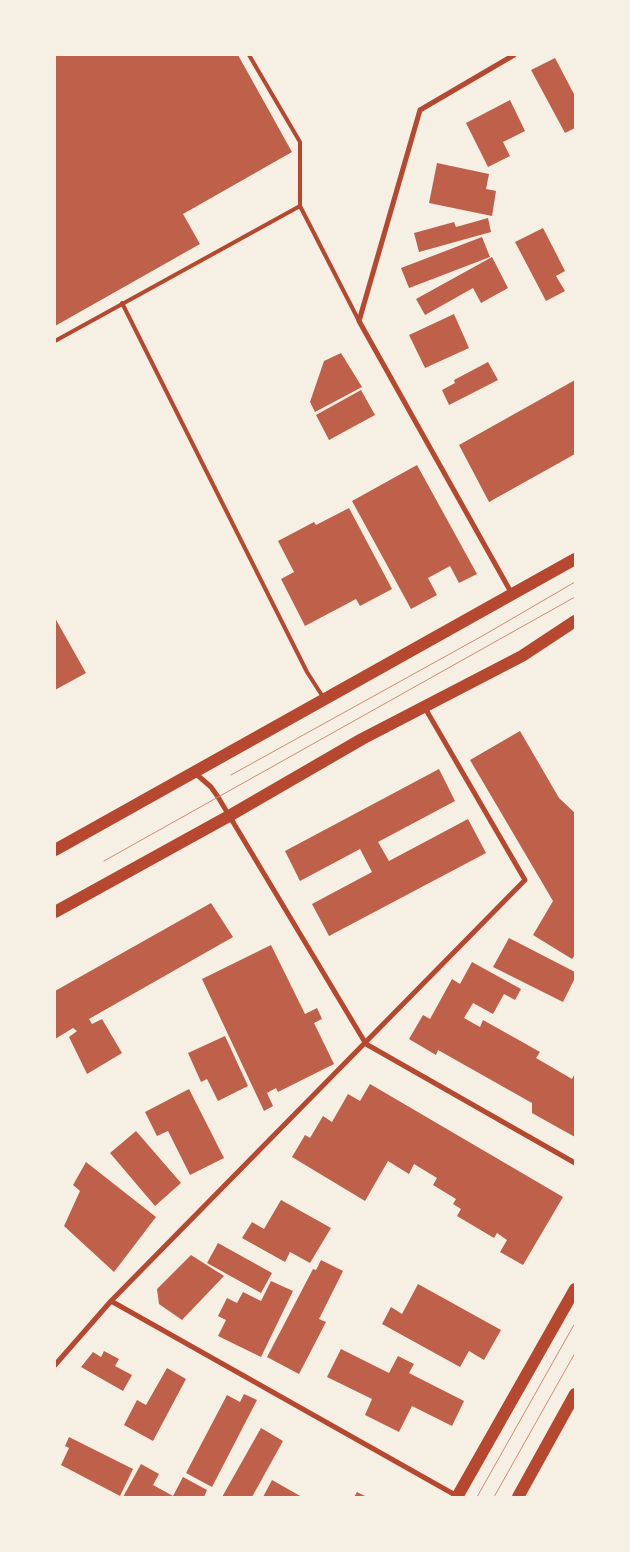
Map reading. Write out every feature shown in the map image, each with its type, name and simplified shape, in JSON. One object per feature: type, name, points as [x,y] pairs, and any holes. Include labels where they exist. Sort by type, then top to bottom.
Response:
[{"type":"main road","points":[[55,850],[575,559]]},
{"type":"main road","points":[[55,912],[229,816],[362,739],[522,656],[575,621]]},
{"type":"main road","points":[[458,1497],[575,1289]]},
{"type":"main road","points":[[518,1497],[575,1394]]},
{"type":"street","points":[[512,594],[359,321],[420,110],[514,55]]},
{"type":"street","points":[[55,1365],[111,1301],[366,1044],[525,880],[424,707]]},
{"type":"street","points":[[195,773],[211,787],[366,1044],[575,1163]]},
{"type":"street","points":[[111,1301],[458,1497]]},
{"type":"lane","points":[[249,55],[300,142],[300,206],[359,321]]},
{"type":"lane","points":[[55,341],[300,206]]},
{"type":"lane","points":[[122,303],[307,672],[324,700]]},
{"type":"building","points":[[55,55],[238,55],[292,152],[183,214],[200,244],[55,326]]},
{"type":"building","points":[[555,58],[575,96],[575,128],[565,133],[531,70]]},
{"type":"building","points":[[510,100],[525,131],[503,142],[510,156],[488,167],[466,123]]},
{"type":"building","points":[[437,163],[489,174],[486,189],[496,191],[492,216],[429,203]]},
{"type":"building","points":[[488,218],[491,232],[419,252],[414,233],[454,222],[456,227]]},
{"type":"building","points":[[543,228],[565,271],[556,276],[565,291],[546,301],[515,242]]},
{"type":"building","points":[[482,237],[490,257],[409,288],[401,268]]},
{"type":"building","points":[[492,257],[508,288],[481,303],[473,288],[425,315],[416,299]]},
{"type":"building","points":[[454,314],[469,348],[425,368],[409,335]]},
{"type":"building","points":[[341,353],[362,387],[315,412],[310,402],[324,361]]},
{"type":"building","points":[[488,362],[498,380],[449,405],[442,390],[455,383],[454,380]]},
{"type":"building","points":[[575,380],[575,454],[489,502],[459,445]]},
{"type":"building","points":[[361,390],[375,415],[329,440],[316,415]]},
{"type":"building","points":[[417,465],[477,574],[459,583],[450,566],[428,578],[437,595],[411,609],[352,501]]},
{"type":"building","points":[[349,508],[392,589],[360,606],[356,599],[305,626],[281,579],[294,572],[278,541],[314,522],[316,525]]},
{"type":"building","points":[[55,618],[86,673],[55,690]]},
{"type":"building","points":[[520,731],[559,798],[575,813],[575,955],[572,959],[533,935],[553,901],[470,760]]},
{"type":"building","points":[[439,769],[455,801],[378,842],[389,861],[468,819],[486,853],[329,936],[312,904],[372,872],[360,849],[300,881],[285,851]]},
{"type":"building","points":[[211,903],[233,937],[89,1019],[92,1024],[102,1019],[122,1053],[87,1074],[69,1037],[77,1031],[73,1028],[55,1039],[55,991]]},
{"type":"building","points":[[509,938],[575,972],[575,978],[563,1002],[493,967]]},
{"type":"building","points":[[271,945],[305,1014],[317,1008],[322,1019],[314,1023],[334,1064],[278,1092],[276,1088],[267,1093],[273,1106],[264,1111],[202,979]]},
{"type":"building","points":[[472,962],[521,989],[515,1000],[504,994],[493,1014],[473,1003],[464,1018],[480,1027],[483,1020],[540,1052],[536,1058],[572,1079],[575,1073],[575,1137],[532,1113],[532,1103],[438,1050],[436,1055],[409,1039],[423,1015],[430,1019],[452,979],[460,984]]},
{"type":"building","points":[[225,1036],[248,1086],[218,1101],[207,1079],[201,1082],[188,1053]]},
{"type":"building","points":[[370,1084],[563,1197],[523,1265],[500,1252],[507,1240],[497,1233],[494,1238],[457,1216],[461,1209],[453,1204],[456,1199],[433,1185],[437,1178],[414,1164],[409,1174],[388,1161],[365,1201],[292,1157],[305,1135],[310,1138],[323,1116],[332,1122],[348,1094],[360,1101]]},
{"type":"building","points":[[189,1089],[224,1158],[190,1175],[168,1131],[157,1136],[145,1112]]},
{"type":"building","points":[[136,1131],[181,1183],[155,1206],[110,1153]]},
{"type":"building","points":[[86,1162],[156,1217],[114,1272],[64,1226],[80,1191],[73,1185]]},
{"type":"building","points":[[281,1200],[331,1228],[310,1263],[290,1252],[285,1262],[242,1238],[252,1222],[264,1229]]},
{"type":"building","points":[[218,1243],[272,1273],[261,1293],[207,1263]]},
{"type":"building","points":[[191,1255],[224,1276],[182,1320],[159,1304],[157,1289]]},
{"type":"building","points":[[321,1260],[343,1271],[319,1319],[326,1322],[299,1374],[267,1357],[313,1269],[316,1270]]},
{"type":"building","points":[[271,1281],[293,1291],[261,1357],[218,1336],[226,1320],[218,1316],[227,1298],[237,1303],[243,1292],[261,1301]]},
{"type":"building","points":[[418,1284],[501,1330],[484,1360],[469,1351],[460,1367],[382,1324],[391,1307],[402,1314]]},
{"type":"building","points":[[341,1349],[389,1373],[398,1356],[414,1364],[409,1373],[464,1401],[452,1426],[412,1406],[399,1432],[365,1415],[372,1399],[327,1377]]},
{"type":"building","points":[[104,1351],[119,1359],[115,1366],[132,1375],[123,1391],[81,1367],[93,1352],[101,1357]]},
{"type":"building","points":[[167,1368],[186,1379],[153,1441],[124,1425],[137,1400],[146,1405]]},
{"type":"building","points":[[244,1394],[257,1400],[212,1487],[186,1473],[227,1395],[240,1402]]},
{"type":"building","points":[[261,1428],[283,1441],[252,1497],[222,1497]]},
{"type":"building","points":[[69,1437],[133,1469],[120,1496],[61,1465],[69,1448],[65,1446]]},
{"type":"building","points":[[141,1464],[159,1474],[153,1485],[173,1496],[183,1477],[207,1490],[204,1497],[123,1497]]},
{"type":"building","points":[[272,1480],[302,1497],[263,1497]]},
{"type":"building","points":[[357,1492],[367,1497],[354,1497]]},
{"type":"tram line","points":[[231,775],[484,635],[575,582]]},
{"type":"tram line","points":[[104,861],[575,597]]},
{"type":"tram line","points":[[477,1497],[575,1323]]},
{"type":"tram line","points":[[494,1497],[575,1353]]}]
